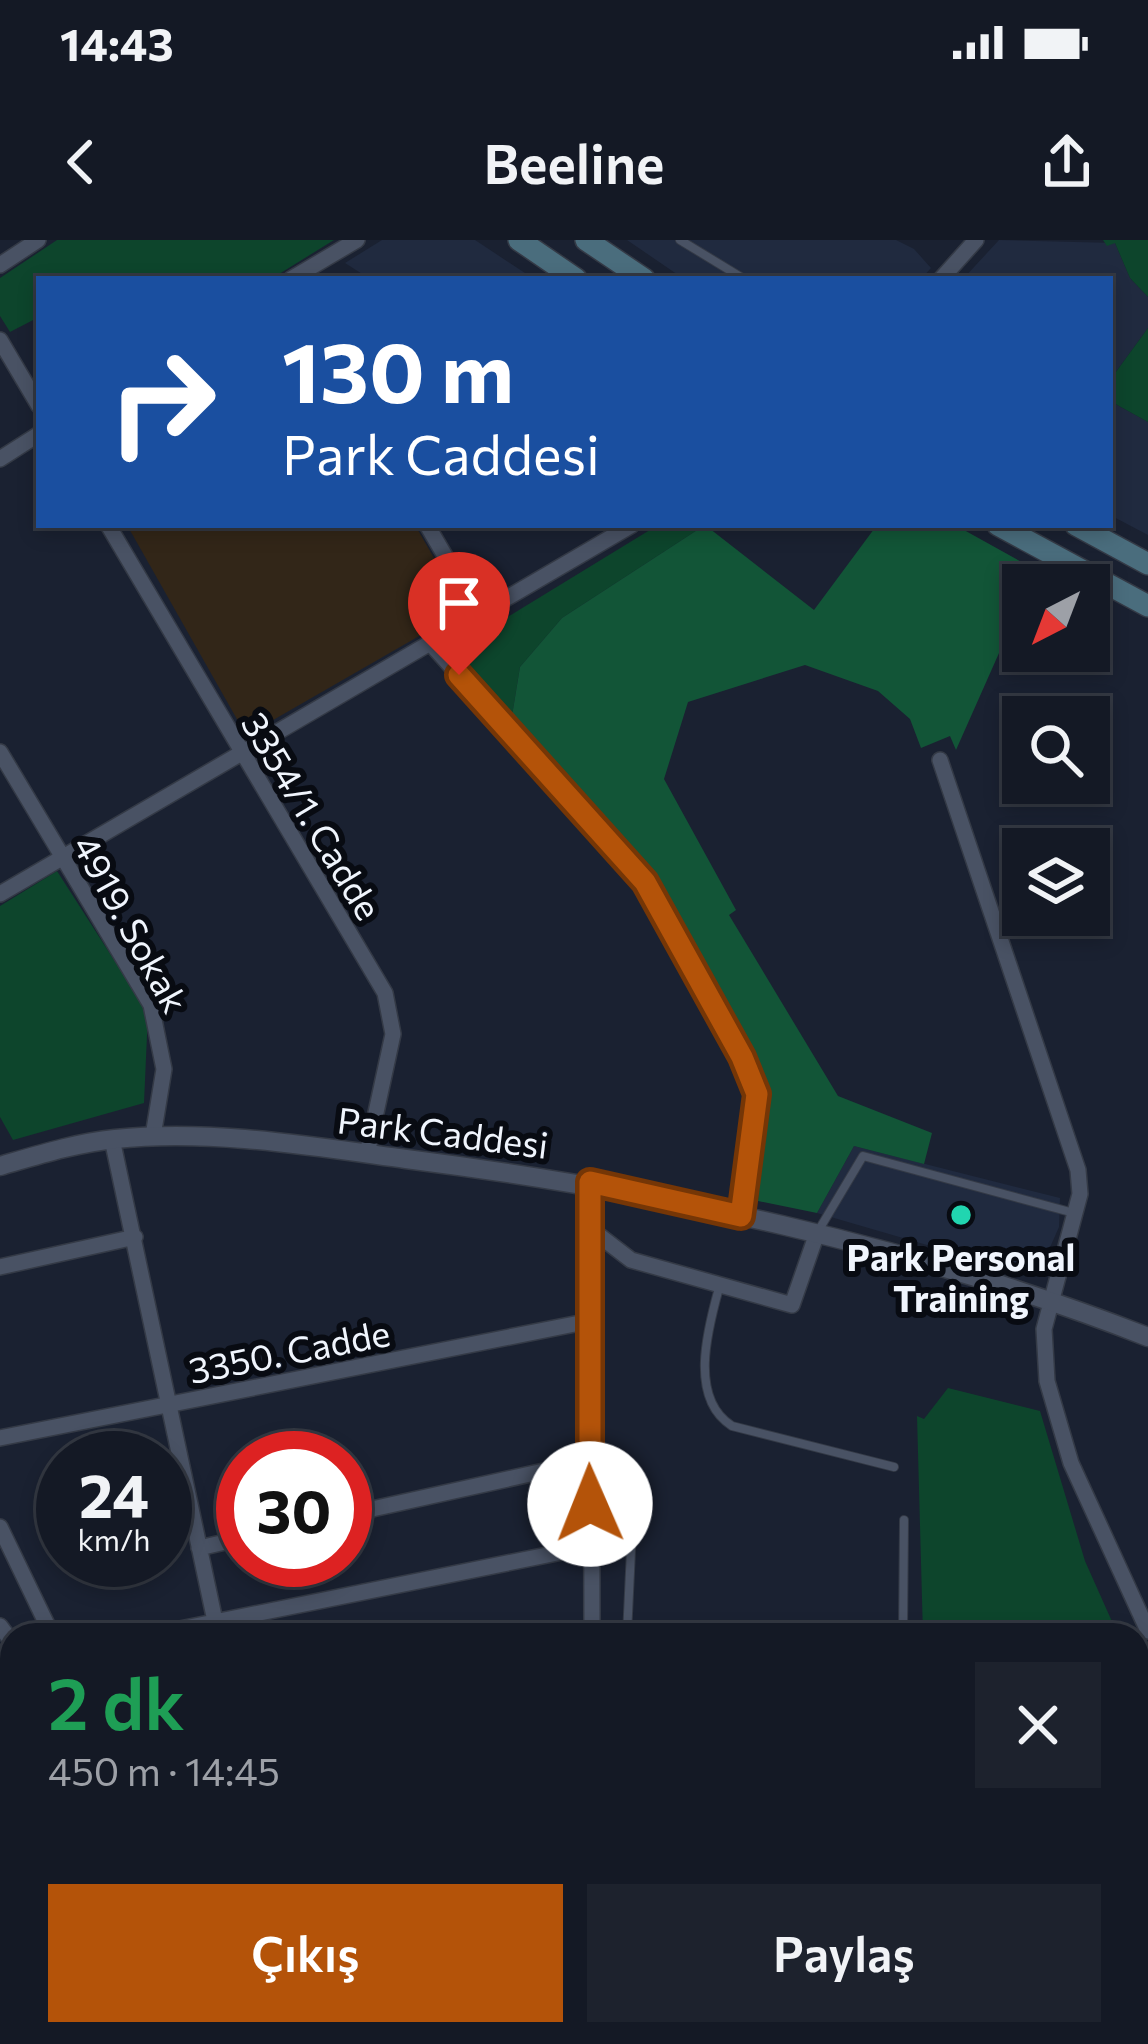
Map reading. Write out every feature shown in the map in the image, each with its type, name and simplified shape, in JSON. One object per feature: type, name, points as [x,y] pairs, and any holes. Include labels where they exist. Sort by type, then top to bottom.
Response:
[{"type":"main road","points":[[519,240],[572,276]]},
{"type":"main road","points":[[586,240],[640,276]]},
{"type":"main road","points":[[1082,528],[1148,564]]},
{"type":"main road","points":[[1028,532],[1148,606]]},
{"type":"street","points":[[0,265],[38,240]]},
{"type":"street","points":[[296,276],[356,240]]},
{"type":"street","points":[[944,276],[976,240]]},
{"type":"street","points":[[0,340],[36,401]]},
{"type":"street","points":[[0,459],[36,436]]},
{"type":"street","name":"3354/1. Cadde","points":[[110,528],[388,1004],[392,1034],[367,1154]]},
{"type":"street","points":[[429,528],[479,614]]},
{"type":"street","points":[[0,894],[627,528]]},
{"type":"street","points":[[430,643],[632,865],[723,1021],[757,1094],[741,1216]]},
{"type":"street","name":"4919. Sokak","points":[[0,752],[159,1026],[164,1070],[153,1136]]},
{"type":"street","points":[[940,760],[1076,1159],[1080,1186],[1076,1213],[1043,1341],[1054,1415],[1145,1623]]},
{"type":"street","name":"Park Caddesi","points":[[0,1166],[112,1139],[153,1136],[367,1154],[590,1182],[741,1216],[1055,1301],[1148,1337]]},
{"type":"street","points":[[112,1139],[215,1623]]},
{"type":"street","points":[[590,1182],[592,1623]]},
{"type":"street","points":[[592,1230],[632,1259],[719,1288],[792,1305],[816,1236]]},
{"type":"street","points":[[0,1267],[135,1237]]},
{"type":"street","name":"3350. Cadde","points":[[0,1438],[590,1321]]},
{"type":"street","points":[[372,1510],[589,1461]]},
{"type":"street","points":[[0,1527],[42,1623]]},
{"type":"street","points":[[199,1548],[216,1544]]},
{"type":"street","points":[[235,1623],[592,1546]]},
{"type":"lane","points":[[680,240],[739,276]]},
{"type":"lane","points":[[816,1236],[863,1156],[1076,1213]]},
{"type":"lane","points":[[719,1288],[704,1383],[707,1402],[717,1417],[732,1426],[894,1468]]},
{"type":"lane","points":[[589,1461],[615,1459],[634,1486],[627,1623]]},
{"type":"lane","points":[[903,1623],[904,1520]]},
{"type":"shaded area","points":[[382,240],[475,240],[529,276],[365,276],[345,263]]},
{"type":"shaded area","points":[[627,240],[896,240],[914,249],[931,268],[924,276],[680,276]]},
{"type":"shaded area","points":[[999,240],[1115,243],[1130,278],[1148,297],[1148,328],[1113,376],[1113,276],[966,276]]},
{"type":"shaded area","points":[[1113,403],[1148,422],[1148,535],[1113,517]]},
{"type":"shaded area","points":[[129,528],[417,528],[456,596],[454,616],[261,727],[238,721]]},
{"type":"shaded area","points":[[854,1146],[1060,1198],[1059,1227],[1037,1277],[817,1213]]},
{"type":"green space","points":[[57,240],[334,240],[276,276],[36,276],[36,319],[10,332],[0,316],[0,278]]},
{"type":"green space","points":[[1103,240],[1148,240],[1148,297],[1130,278],[1115,243],[1107,246]]},
{"type":"green space","points":[[1148,328],[1148,422],[1113,403],[1113,376]]},
{"type":"green space","points":[[653,528],[700,528],[562,618],[520,667],[511,722],[467,676],[455,649]]},
{"type":"green space","points":[[700,528],[709,528],[814,610],[875,528],[960,528],[1025,564],[1002,564],[1002,646],[956,750],[950,736],[921,748],[910,719],[878,691],[805,665],[688,702],[664,779],[736,910],[729,915],[838,1096],[932,1133],[924,1164],[854,1146],[817,1213],[758,1201],[765,1075],[655,876],[511,722],[520,667],[562,618]]},
{"type":"green space","points":[[57,871],[148,1013],[144,1103],[13,1140],[0,1117],[0,906]]},
{"type":"green space","points":[[948,1388],[1040,1411],[1085,1561],[1113,1623],[923,1623],[917,1416],[924,1419]]},
{"type":"place","name":"Park Personal Training","points":[[961,1215]]},
{"type":"route","points":[[459,675],[645,882],[742,1057],[757,1094],[741,1216],[590,1182],[590,1504]]}]
